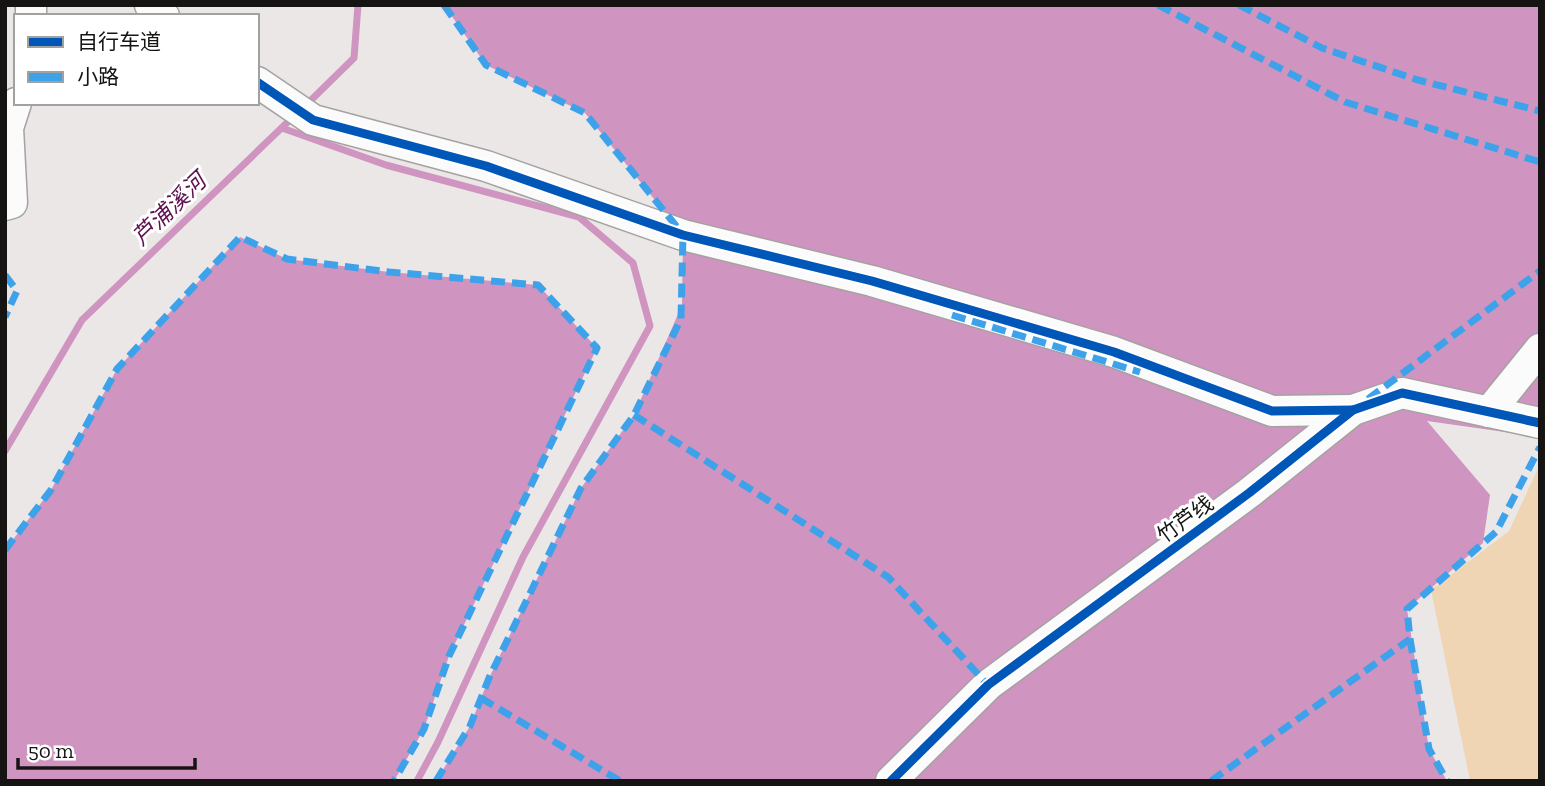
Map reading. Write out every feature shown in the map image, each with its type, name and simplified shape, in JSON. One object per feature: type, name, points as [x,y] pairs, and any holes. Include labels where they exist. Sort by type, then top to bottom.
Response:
[{"type":"street","points":[[259,83],[313,120],[486,166],[684,235],[872,281],[1114,352],[1272,411],[1353,410]]},
{"type":"street","points":[[5,205],[12,203],[8,128],[15,105]]},
{"type":"street","points":[[1489,412],[1540,349]]},
{"type":"street","name":"竹芦线","points":[[891,781],[988,685],[1249,493],[1353,410],[1402,393],[1540,424]]},
{"type":"shaded area","points":[[444,5],[1540,5],[1540,437],[1427,421],[1490,495],[1483,543],[1407,609],[1429,749],[1447,781],[436,781],[470,726],[489,678],[581,488],[634,415],[682,305],[683,235],[585,113],[486,65]]},
{"type":"shaded area","points":[[240,237],[287,259],[389,272],[538,285],[597,348],[449,656],[424,729],[394,781],[5,781],[5,550],[51,490],[117,369]]},
{"type":"shaded area","points":[[1540,464],[1540,781],[1470,781],[1431,590],[1509,531]]},
{"type":"waterway","name":"芦浦溪河","points":[[306,105],[354,58],[358,5]]},
{"type":"waterway","name":"芦浦溪河","points":[[5,451],[82,320],[295,115]]},
{"type":"waterway","points":[[282,128],[386,165],[579,217],[633,263],[650,326],[523,557],[438,742],[417,781]]},
{"type":"marked path","points":[[444,5],[486,65],[585,113],[681,232]]},
{"type":"marked path","points":[[1158,5],[1345,102],[1540,162]]},
{"type":"marked path","points":[[1239,5],[1322,48],[1418,80],[1540,111]]},
{"type":"marked path","points":[[436,781],[470,726],[489,678],[581,488],[634,415],[681,319],[681,232]]},
{"type":"marked path","points":[[5,550],[51,490],[117,369],[240,237],[287,259],[389,272],[538,285],[597,348],[449,656],[424,729],[394,781]]},
{"type":"marked path","points":[[1368,399],[1540,271]]},
{"type":"marked path","points":[[5,275],[17,291],[5,317]]},
{"type":"marked path","points":[[952,315],[1140,372]]},
{"type":"marked path","points":[[634,415],[888,577],[988,685]]},
{"type":"marked path","points":[[1211,781],[1410,639],[1407,609],[1496,532],[1540,447]]},
{"type":"marked path","points":[[1410,639],[1429,749],[1447,781]]},
{"type":"marked path","points":[[481,698],[620,781]]},
{"type":"cycle path","points":[[259,83],[313,120],[486,166],[683,235],[872,281],[1114,352],[1272,411],[1353,410]]},
{"type":"cycle path","points":[[891,781],[988,685],[1249,493],[1353,410],[1402,393],[1540,423]]}]
